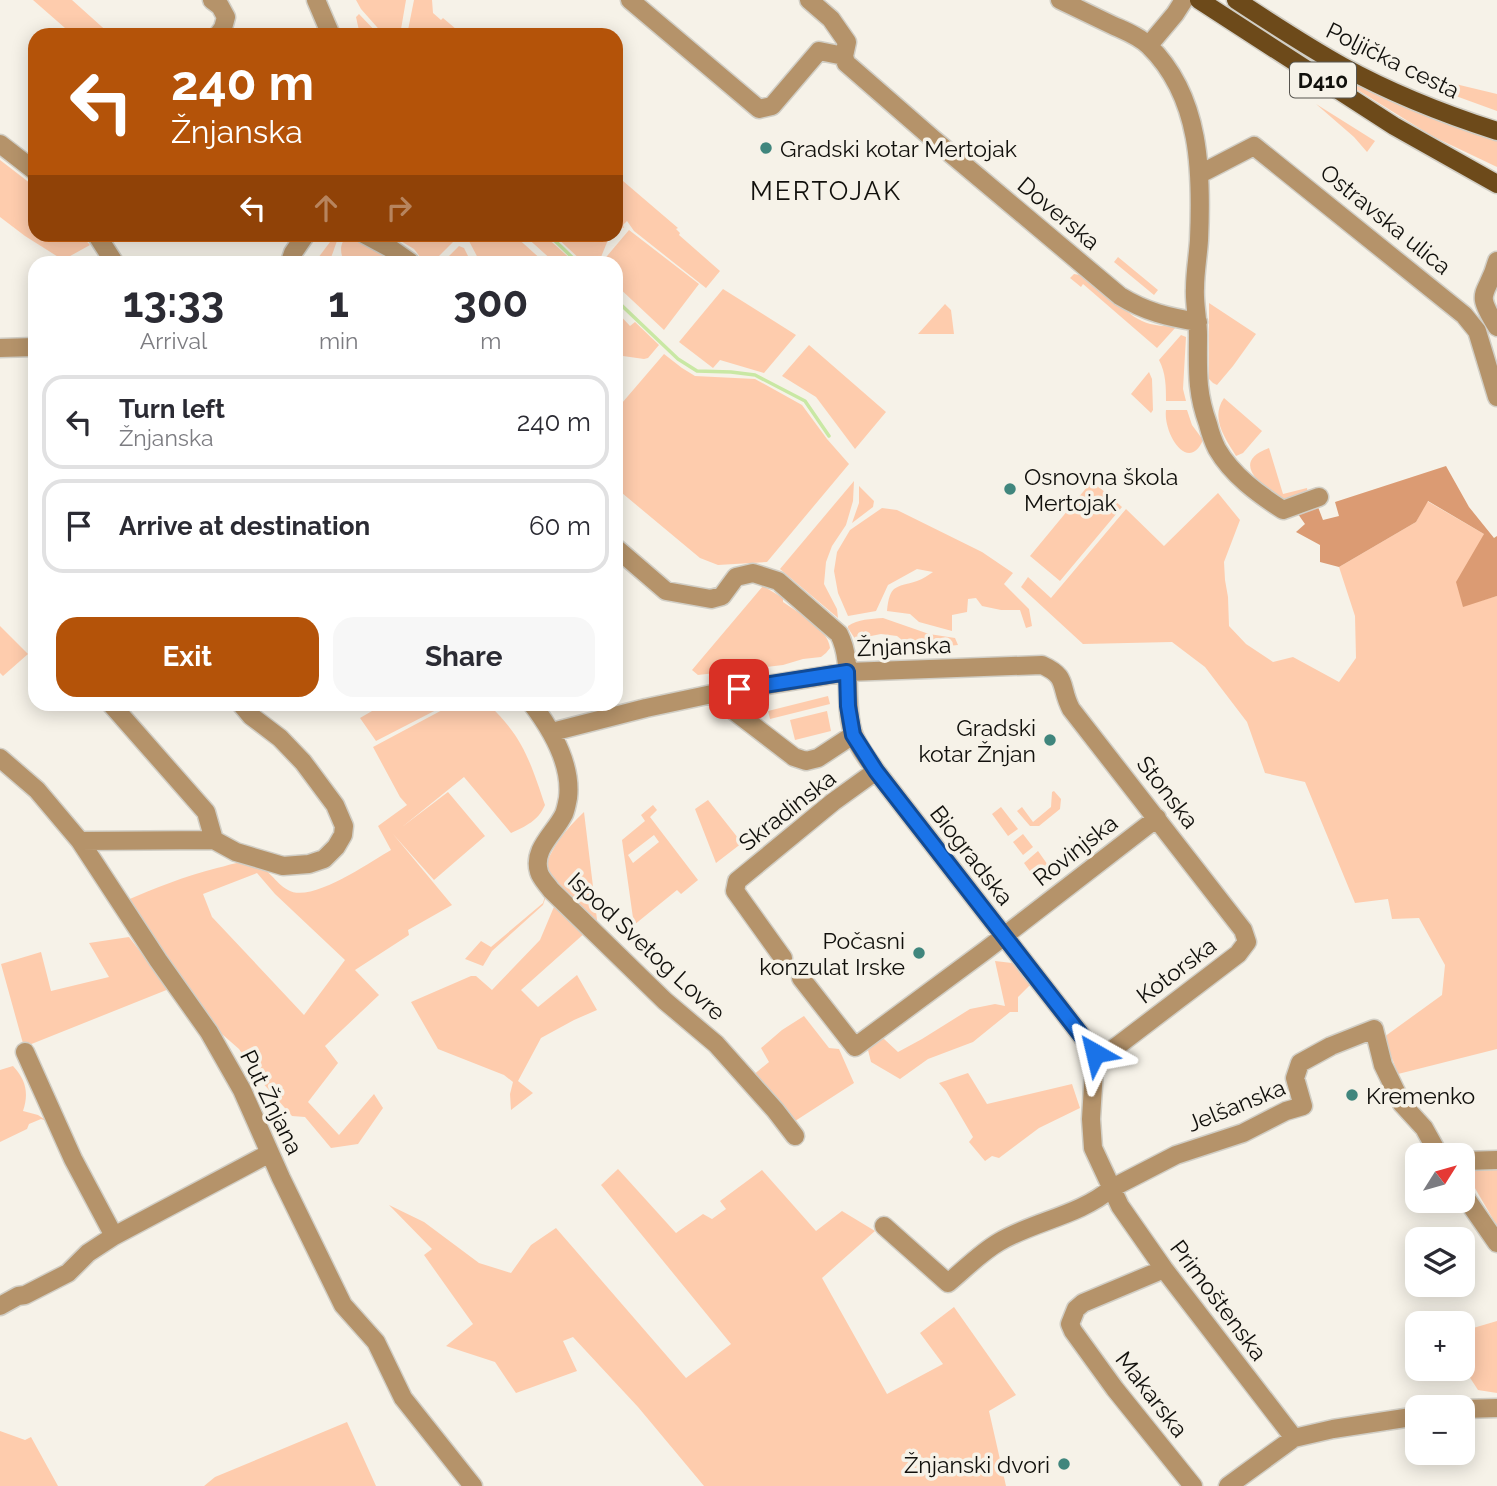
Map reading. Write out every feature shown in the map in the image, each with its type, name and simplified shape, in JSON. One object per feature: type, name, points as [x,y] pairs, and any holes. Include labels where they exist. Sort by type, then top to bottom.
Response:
[{"type":"main road","name":"Poljička cesta","points":[[1199,0],[1394,126],[1497,184]]},
{"type":"main road","name":"Poljička cesta","points":[[1237,0],[1343,67],[1420,104],[1497,131]]},
{"type":"street","points":[[212,0],[220,6],[226,17],[223,28]]},
{"type":"street","points":[[316,0],[328,28]]},
{"type":"street","points":[[630,0],[759,109],[772,106],[819,51],[844,56]]},
{"type":"street","name":"Doverska","points":[[809,0],[831,19],[847,42],[844,56],[846,64],[1120,296],[1136,306],[1160,315],[1198,322]]},
{"type":"street","points":[[1060,0],[1149,45],[1182,92],[1197,143],[1200,174],[1199,241],[1194,289],[1198,322],[1197,382],[1201,404],[1217,450],[1260,495],[1283,510],[1320,497]]},
{"type":"street","points":[[1149,45],[1184,0]]},
{"type":"street","points":[[0,144],[28,166]]},
{"type":"street","name":"Ostravska ulica","points":[[1200,174],[1254,146],[1464,315],[1477,331],[1497,397]]},
{"type":"street","points":[[379,242],[401,256]]},
{"type":"street","points":[[1497,261],[1483,295],[1483,302],[1497,327]]},
{"type":"street","points":[[0,348],[28,347]]},
{"type":"street","name":"Biogradska","points":[[623,554],[666,591],[711,599],[722,596],[736,577],[753,572],[778,581],[839,634],[844,644],[848,706],[853,735],[876,771],[1095,1053]]},
{"type":"street","name":"Žnjanska","points":[[552,732],[712,694],[847,672],[1042,665],[1056,671]]},
{"type":"street","name":"Stonska","points":[[1056,671],[1063,682],[1065,697],[1071,709],[1243,930],[1247,942]]},
{"type":"street","name":"Skradinska","points":[[712,694],[794,757],[806,761],[818,758],[853,735]]},
{"type":"street","points":[[117,711],[206,812],[214,840]]},
{"type":"street","points":[[80,841],[214,840],[236,852],[283,866],[309,864],[324,859],[336,848],[343,835],[344,826],[335,805],[303,762],[280,738],[247,711]]},
{"type":"street","name":"Ispod Svetog Lovre","points":[[537,711],[552,732],[568,777],[564,813],[542,845],[538,860],[541,878],[665,1001],[716,1044],[795,1136]]},
{"type":"street","name":"Put Žnjana","points":[[0,758],[37,790],[80,841],[209,1032],[242,1090],[281,1178],[343,1305],[376,1342],[403,1398],[473,1486]]},
{"type":"street","name":"Skradinska","points":[[783,958],[735,891],[737,881],[833,802],[876,771]]},
{"type":"street","name":"Rovinjska","points":[[801,978],[855,1047],[1005,936],[1157,818]]},
{"type":"street","name":"Kotorska","points":[[1095,1053],[1112,1050],[1238,954],[1247,942]]},
{"type":"street","name":"Jelšanska","points":[[1112,1188],[1176,1155],[1243,1133],[1286,1111],[1303,1106],[1295,1078],[1300,1063],[1331,1045],[1374,1029],[1383,1065],[1402,1104],[1424,1128],[1432,1143]]},
{"type":"street","points":[[25,1052],[73,1159],[114,1236]]},
{"type":"street","name":"Primoštenska","points":[[1095,1053],[1091,1119],[1093,1148],[1120,1206],[1164,1269],[1294,1438]]},
{"type":"street","points":[[0,1306],[68,1273],[88,1253],[114,1236],[270,1153]]},
{"type":"street","points":[[1475,1161],[1497,1160]]},
{"type":"street","points":[[884,1226],[948,1283],[999,1242],[1062,1216],[1112,1188]]},
{"type":"street","points":[[1475,1211],[1497,1242]]},
{"type":"street","name":"Makarska","points":[[1164,1269],[1083,1303],[1076,1309],[1070,1324],[1115,1389],[1193,1486]]},
{"type":"street","points":[[1475,1409],[1497,1408]]},
{"type":"street","points":[[1228,1486],[1294,1438],[1405,1418]]},
{"type":"shaded area","points":[[33,0],[72,0],[103,28],[65,28]]},
{"type":"shaded area","points":[[356,0],[406,0],[401,28],[378,28]]},
{"type":"shaded area","points":[[414,0],[432,0],[433,13],[455,28],[408,28]]},
{"type":"shaded area","points":[[359,14],[372,28],[358,28],[356,17]]},
{"type":"shaded area","points":[[1322,63],[1423,113],[1497,140],[1497,167],[1432,136],[1319,66]]},
{"type":"shaded area","points":[[1447,82],[1497,94],[1497,111],[1442,91],[1440,87]]},
{"type":"shaded area","points":[[1316,104],[1375,141],[1367,152],[1354,137]]},
{"type":"shaded area","points":[[0,160],[28,182],[28,238],[0,217]]},
{"type":"shaded area","points":[[623,181],[678,228],[676,229],[679,235],[720,271],[706,288],[634,231],[627,221],[623,225]]},
{"type":"shaded area","points":[[629,230],[699,284],[664,330],[623,292],[623,256],[607,256],[619,242],[623,242],[623,237]]},
{"type":"shaded area","points":[[34,242],[87,242],[90,245],[70,256],[57,256]]},
{"type":"shaded area","points":[[330,242],[337,242],[332,256],[320,256]]},
{"type":"shaded area","points":[[343,242],[361,242],[389,256],[342,256]]},
{"type":"shaded area","points":[[402,242],[453,242],[439,256],[419,256]]},
{"type":"shaded area","points":[[470,242],[522,242],[537,256],[477,256]]},
{"type":"shaded area","points":[[532,242],[552,242],[567,256],[547,256]]},
{"type":"shaded area","points":[[562,242],[607,242],[601,256],[577,256]]},
{"type":"shaded area","points":[[459,246],[464,248],[468,256],[449,256]]},
{"type":"shaded area","points":[[1118,257],[1158,290],[1154,295],[1114,262]]},
{"type":"shaded area","points":[[1074,274],[1092,281],[1142,321],[1176,327],[1157,348],[1083,284],[1081,287],[1070,278]]},
{"type":"shaded area","points":[[723,289],[796,335],[764,373],[720,360],[713,368],[679,342]]},
{"type":"shaded area","points":[[1209,303],[1256,334],[1217,385],[1209,379]]},
{"type":"shaded area","points":[[945,304],[951,310],[954,334],[918,334]]},
{"type":"shaded area","points":[[623,318],[630,326],[635,322],[659,345],[644,359],[623,356]]},
{"type":"shaded area","points":[[1181,335],[1186,337],[1183,389],[1186,401],[1166,401],[1166,385],[1159,360]]},
{"type":"shaded area","points":[[809,345],[886,412],[855,449],[816,397],[782,376]]},
{"type":"shaded area","points":[[664,354],[695,376],[755,379],[802,405],[849,464],[767,562],[718,565],[700,558],[623,494],[623,402]]},
{"type":"shaded area","points":[[1149,372],[1152,379],[1151,413],[1131,394]]},
{"type":"shaded area","points":[[1224,398],[1262,431],[1243,453],[1236,456],[1219,420],[1218,413]]},
{"type":"shaded area","points":[[1166,410],[1187,410],[1192,425],[1203,440],[1197,449],[1190,453],[1184,452],[1172,439]]},
{"type":"shaded area","points":[[1269,448],[1283,494],[1307,488],[1307,498],[1281,501],[1259,482],[1250,467],[1251,460]]},
{"type":"shaded area","points":[[1446,466],[1469,507],[1494,538],[1497,536],[1497,596],[1463,607],[1456,582],[1484,534],[1428,501],[1416,522],[1339,567],[1320,562],[1320,545],[1296,532],[1305,524],[1298,514],[1318,507],[1323,520],[1339,516],[1335,502]]},
{"type":"shaded area","points":[[854,481],[853,501],[846,525],[832,546],[826,562],[824,584],[837,609],[838,618],[780,569]]},
{"type":"shaded area","points":[[1092,481],[1122,507],[1060,581],[1030,556]]},
{"type":"shaded area","points":[[859,486],[874,501],[873,507],[852,523],[859,503]]},
{"type":"shaded area","points":[[1218,493],[1240,520],[1224,562],[1229,626],[1246,644],[1273,662],[1293,657],[1339,682],[1356,658],[1355,616],[1339,567],[1416,522],[1427,501],[1484,534],[1463,606],[1497,596],[1497,1049],[1398,1074],[1384,1037],[1442,995],[1445,965],[1419,918],[1392,919],[1388,899],[1355,903],[1305,782],[1265,773],[1247,722],[1205,667],[1172,642],[1083,644],[1021,587],[1028,577],[1051,598],[1126,509],[1164,546]]},
{"type":"shaded area","points":[[882,508],[897,510],[982,552],[1013,573],[1004,584],[1029,609],[1032,626],[1026,628],[1020,610],[982,606],[976,598],[968,599],[967,612],[952,615],[952,631],[919,622],[910,614],[887,611],[895,588],[933,572],[917,569],[888,585],[876,611],[848,616],[838,593],[834,571],[837,552],[850,530]]},
{"type":"shaded area","points":[[763,586],[783,598],[783,602],[818,628],[830,648],[821,657],[783,665],[698,675],[692,670]]},
{"type":"shaded area","points":[[883,618],[929,634],[955,638],[958,645],[928,648],[907,644],[897,636],[881,634],[866,637],[859,645],[848,628],[860,621]]},
{"type":"shaded area","points":[[0,626],[28,654],[3,676],[0,673]]},
{"type":"shaded area","points":[[828,696],[830,704],[770,719],[768,711]]},
{"type":"shaded area","points":[[372,711],[434,711],[376,741],[360,718]]},
{"type":"shaded area","points":[[440,711],[495,711],[524,750],[545,805],[535,819],[511,833],[464,777],[402,827],[448,792],[485,836],[434,880],[393,834],[452,905],[408,930],[409,935],[355,970],[379,995],[325,1046],[338,1063],[308,1102],[339,1135],[374,1094],[383,1108],[358,1144],[331,1148],[305,1117],[292,1116],[261,1081],[239,1049],[215,1028],[125,901],[205,871],[237,863],[261,867],[288,890],[298,893],[311,891],[340,880],[391,850],[378,826],[407,805],[373,747]],"holes":[[[257,873],[275,894],[345,960],[304,1015],[212,917],[203,894]]]},
{"type":"shaded area","points":[[827,711],[831,731],[795,740],[790,720]]},
{"type":"shaded area","points":[[1054,791],[1061,799],[1060,809],[1039,826],[1030,826],[1017,811],[1022,807],[1033,822],[1051,807]]},
{"type":"shaded area","points":[[708,800],[742,843],[716,863],[695,809]]},
{"type":"shaded area","points":[[653,805],[657,810],[650,817],[698,880],[681,894],[677,890],[634,925],[622,840],[645,821],[641,815]],"holes":[[[654,835],[659,842],[633,863],[628,855]]]},
{"type":"shaded area","points":[[1001,807],[1018,829],[1008,836],[992,814]]},
{"type":"shaded area","points":[[584,812],[598,928],[544,872],[560,839]]},
{"type":"shaded area","points":[[1023,834],[1033,847],[1023,855],[1013,842]]},
{"type":"shaded area","points":[[1038,851],[1050,871],[1036,880],[1024,863]]},
{"type":"shaded area","points":[[537,883],[546,896],[543,905],[492,951],[483,966],[465,959],[481,941],[491,947],[543,903],[545,896]]},
{"type":"shaded area","points":[[556,902],[586,932],[521,990],[538,1007],[577,975],[597,1010],[541,1038],[518,1081],[533,1093],[511,1110],[510,1094],[513,1082],[504,1075],[438,1049],[411,1002],[471,976],[476,976],[492,990],[540,940]]},
{"type":"shaded area","points":[[129,937],[169,989],[24,1047],[1,964],[41,952],[51,991],[109,977],[89,943]]},
{"type":"shaded area","points":[[995,961],[1012,963],[1030,985],[1018,997],[1018,1012],[1010,1012],[973,1042],[928,1059],[900,1079],[871,1062],[868,1050],[883,1038],[898,1052],[970,1009],[995,1004],[1005,1006]]},
{"type":"shaded area","points":[[804,1016],[829,1048],[839,1049],[854,1083],[792,1123],[752,1076],[769,1062],[761,1048]]},
{"type":"shaded area","points":[[13,1066],[25,1087],[23,1111],[47,1121],[41,1119],[29,1124],[27,1129],[0,1142],[0,1070]]},
{"type":"shaded area","points":[[968,1073],[987,1104],[1072,1084],[1080,1108],[1039,1128],[999,1158],[992,1156],[985,1161],[969,1142],[973,1137],[939,1083]]},
{"type":"shaded area","points":[[618,1169],[676,1233],[703,1214],[712,1219],[726,1209],[720,1201],[762,1170],[816,1231],[842,1211],[875,1231],[822,1278],[887,1394],[943,1364],[920,1333],[954,1307],[1016,1395],[989,1411],[1006,1486],[704,1486],[638,1407],[573,1337],[563,1341],[577,1371],[516,1393],[495,1362],[446,1346],[473,1324],[424,1255],[432,1249],[389,1205],[424,1222],[479,1263],[511,1273],[531,1245],[556,1228],[686,1378],[731,1344],[601,1185]]},
{"type":"shaded area","points":[[1497,1170],[1497,1226],[1475,1188],[1475,1171]]},
{"type":"shaded area","points":[[1497,1321],[1497,1393],[1478,1390],[1472,1381],[1475,1381],[1475,1327]]},
{"type":"shaded area","points":[[347,1422],[376,1486],[204,1486],[215,1477]]},
{"type":"shaded area","points":[[0,1431],[25,1440],[31,1437],[58,1486],[0,1486]]},
{"type":"waterway","points":[[556,242],[571,256]]},
{"type":"waterway","points":[[623,307],[678,359],[697,371],[755,375],[805,401],[829,436]]},
{"type":"place","name":"Gradski kotar Mertojak","points":[[766,148]]},
{"type":"place","name":"Osnovna škola Mertojak","points":[[1010,489]]},
{"type":"place","name":"Gradski kotar Žnjan","points":[[1050,740]]},
{"type":"place","name":"Počasni konzulat Irske","points":[[919,953]]},
{"type":"place","name":"Kremenko","points":[[1352,1095]]},
{"type":"place","name":"Žnjanski dvori","points":[[1064,1464]]},
{"type":"district","name":"MERTOJAK","points":[[826,191]]},
{"type":"route","points":[[739,689],[847,672],[848,706],[853,735],[876,771],[1095,1053]]}]
